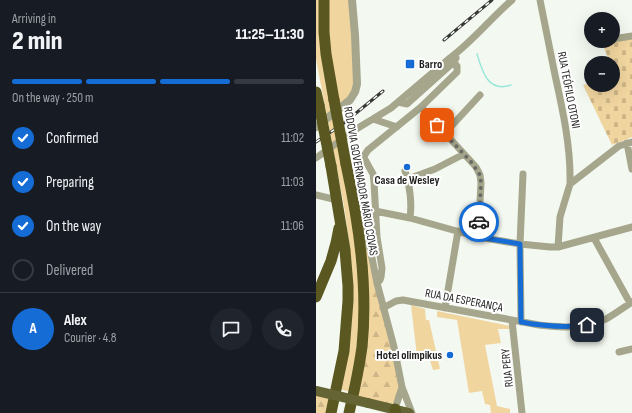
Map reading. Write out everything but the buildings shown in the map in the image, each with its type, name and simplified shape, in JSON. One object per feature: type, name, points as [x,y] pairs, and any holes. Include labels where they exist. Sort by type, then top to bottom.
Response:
[{"type":"highway","name":"RODOVIA GOVERNADOR MÁRIO COVAS","points":[[324,0],[326,54],[350,182],[361,253],[363,282],[364,315],[360,355],[349,413]]},
{"type":"highway","points":[[316,92],[337,200],[346,258],[348,286],[344,351],[331,413]]},
{"type":"highway","points":[[350,182],[356,193],[362,221]]},
{"type":"highway","points":[[316,297],[331,261],[340,222]]},
{"type":"main road","points":[[317,391],[395,411],[411,413]]},
{"type":"street","points":[[316,126],[350,100],[356,89],[356,40],[352,0]]},
{"type":"street","points":[[407,104],[500,10],[512,0]]},
{"type":"street","name":"RUA TEÓFILO OTONI","points":[[540,0],[563,110],[570,167],[570,184],[560,217],[558,247]]},
{"type":"street","points":[[620,38],[632,36]]},
{"type":"street","points":[[316,158],[358,128],[391,108],[452,60]]},
{"type":"street","points":[[411,413],[402,387],[394,347],[362,221],[364,210],[360,165],[368,150],[421,107],[457,72],[457,66],[452,60]]},
{"type":"street","points":[[445,134],[480,96]]},
{"type":"street","points":[[398,102],[407,104],[414,112]]},
{"type":"street","points":[[421,107],[476,167],[480,175],[478,237]]},
{"type":"street","points":[[373,119],[397,127]]},
{"type":"street","points":[[570,184],[619,146],[630,142],[632,169]]},
{"type":"street","points":[[408,179],[435,169],[464,154]]},
{"type":"street","points":[[364,156],[373,174],[375,190],[377,237],[382,268],[380,280],[377,283]]},
{"type":"street","points":[[406,171],[411,208],[410,218]]},
{"type":"street","points":[[521,322],[520,244],[523,174]]},
{"type":"street","points":[[316,195],[337,200]]},
{"type":"street","points":[[375,211],[410,218],[478,237],[545,247],[558,247],[632,227]]},
{"type":"street","points":[[445,308],[458,232]]},
{"type":"street","points":[[594,238],[631,303]]},
{"type":"street","name":"RUA DA ESPERANÇA","points":[[383,308],[396,301],[403,300],[512,321],[539,325],[574,327],[607,319],[631,303]]},
{"type":"street","name":"RUA PERY","points":[[512,321],[522,413]]},
{"type":"street","points":[[619,352],[632,349]]},
{"type":"street","points":[[395,411],[402,387]]},
{"type":"green space","points":[[316,0],[321,0],[351,201],[362,300],[354,393],[339,389],[352,297],[352,271],[344,206],[316,59]]},
{"type":"green space","points":[[326,0],[350,0],[354,43],[354,89],[340,107],[324,29]]},
{"type":"green space","points":[[632,37],[632,137],[612,145],[586,92],[620,92],[620,56],[607,56],[604,48],[620,48],[620,39]]},
{"type":"green space","points":[[354,198],[399,372],[399,395],[393,406],[356,397],[363,361]]},
{"type":"green space","points":[[411,305],[425,309],[426,320],[429,320],[440,369],[433,370],[428,354],[417,356]]},
{"type":"green space","points":[[437,311],[510,326],[510,329],[498,329],[501,343],[485,345],[497,406],[510,409],[510,413],[491,413],[490,405],[485,404],[482,391],[469,393],[457,320],[437,317]]},
{"type":"green space","points":[[316,393],[334,397],[330,413],[316,413]]},
{"type":"waterway","points":[[477,54],[481,67],[487,79],[491,83],[503,87],[511,85]]},
{"type":"railway","points":[[444,40],[492,0]]},
{"type":"railway","points":[[316,142],[344,123],[383,91]]},
{"type":"way so far","points":[[437,125],[476,167],[480,175],[479,222]]},
{"type":"place","name":"Barro","points":[[410,64]]},
{"type":"place","name":"Casa de Wesley","points":[[407,167]]},
{"type":"place","name":"Hotel olimpikus","points":[[450,355]]},
{"type":"route","points":[[479,222],[478,237],[520,244],[521,322],[561,327],[587,325]]}]
